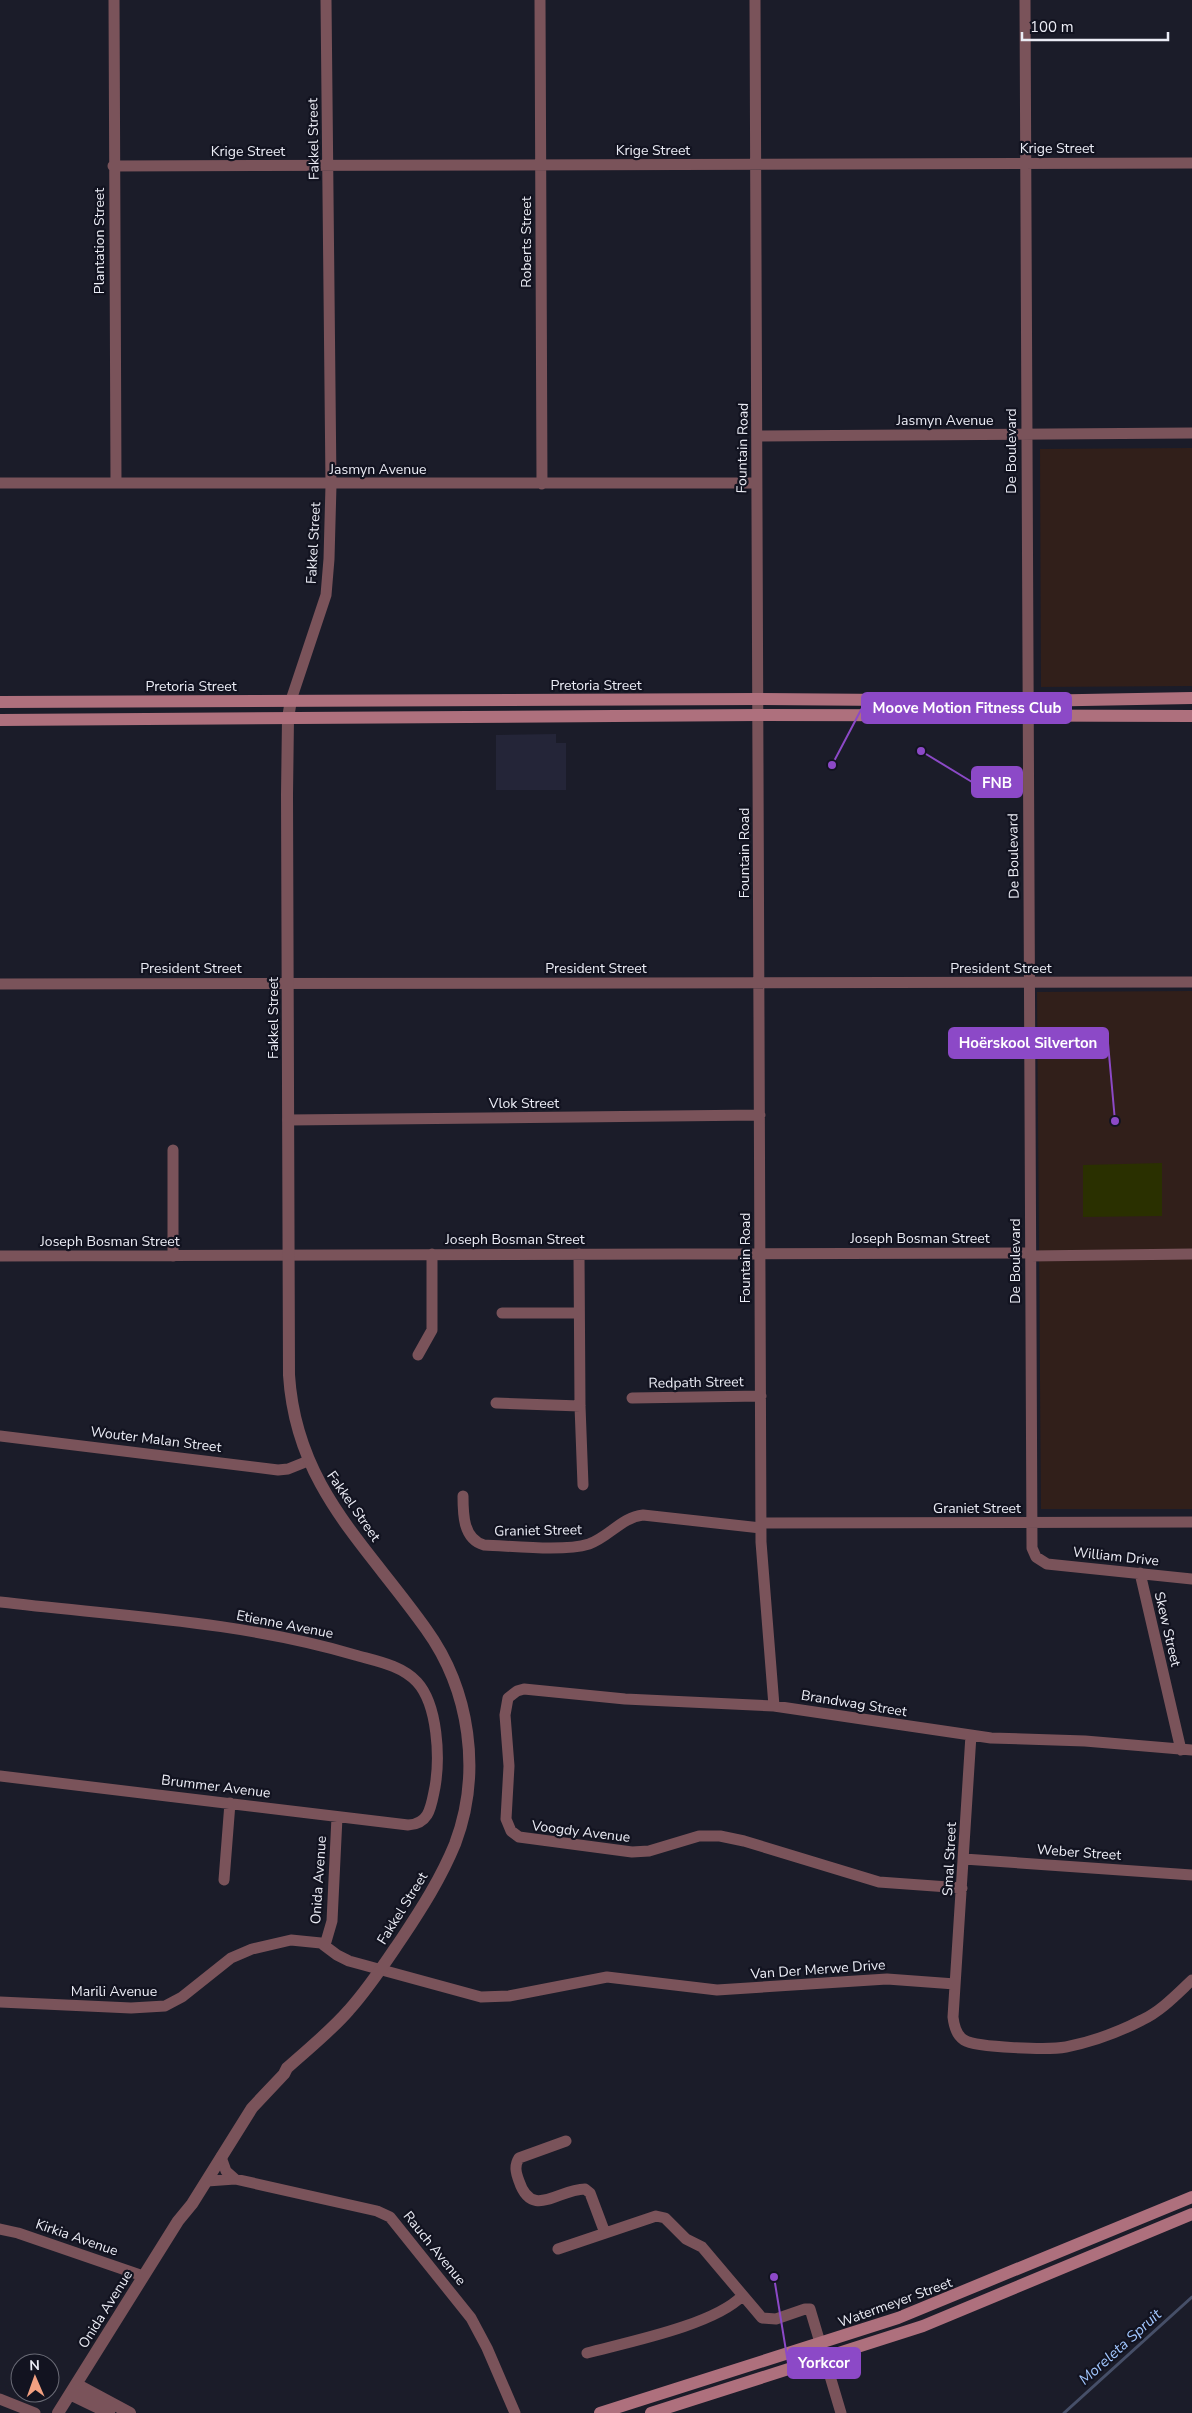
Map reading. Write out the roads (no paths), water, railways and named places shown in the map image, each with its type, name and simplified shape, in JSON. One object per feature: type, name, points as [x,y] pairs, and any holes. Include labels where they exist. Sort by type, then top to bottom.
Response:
[{"type":"main road","name":"Pretoria Street","points":[[0,702],[758,699],[1028,701],[1192,698]]},
{"type":"main road","points":[[0,720],[758,715],[1192,716]]},
{"type":"main road","name":"Watermeyer Street","points":[[600,2413],[821,2344],[946,2299],[1192,2197]]},
{"type":"main road","points":[[651,2413],[825,2359],[923,2326],[1192,2214]]},
{"type":"street","name":"Plantation Street","points":[[114,0],[113,166],[116,481]]},
{"type":"street","name":"Fakkel Street","points":[[326,0],[330,549],[326,595],[291,700],[288,718],[288,1120],[291,1400],[296,1427],[308,1461],[333,1505],[438,1646],[455,1683],[467,1729],[470,1763],[468,1793],[455,1843],[428,1899],[381,1970]]},
{"type":"street","name":"Roberts Street","points":[[540,0],[542,484]]},
{"type":"street","name":"Fountain Road","points":[[755,0],[761,1526],[774,1706]]},
{"type":"street","name":"De Boulevard","points":[[1025,0],[1031,1522],[1032,1548],[1038,1559]]},
{"type":"street","name":"Krige Street","points":[[113,166],[1192,163]]},
{"type":"street","name":"Jasmyn Avenue","points":[[757,436],[1192,432]]},
{"type":"street","name":"Jasmyn Avenue","points":[[0,483],[116,481],[331,484],[756,483]]},
{"type":"street","name":"President Street","points":[[0,984],[1192,982]]},
{"type":"street","name":"Vlok Street","points":[[288,1120],[760,1115]]},
{"type":"street","points":[[172,1256],[173,1150]]},
{"type":"street","name":"Joseph Bosman Street","points":[[0,1256],[760,1253],[1192,1254]]},
{"type":"street","points":[[418,1355],[432,1330],[432,1254]]},
{"type":"street","points":[[579,1254],[580,1406],[583,1485]]},
{"type":"street","points":[[502,1313],[579,1313]]},
{"type":"street","name":"Redpath Street","points":[[632,1398],[761,1396]]},
{"type":"street","points":[[496,1403],[580,1406]]},
{"type":"street","name":"Wouter Malan Street","points":[[0,1436],[278,1470],[288,1469],[308,1461]]},
{"type":"street","name":"Graniet Street","points":[[463,1496],[463,1516],[468,1531],[477,1542],[484,1545],[562,1547],[587,1544],[632,1517],[643,1515],[761,1526],[1192,1522]]},
{"type":"street","name":"William Drive","points":[[1038,1559],[1047,1564],[1192,1579]]},
{"type":"street","name":"Skew Street","points":[[1140,1573],[1186,1750]]},
{"type":"street","name":"Etienne Avenue","points":[[0,1602],[166,1620],[270,1634],[320,1645],[400,1670],[415,1680],[425,1695],[437,1745],[437,1774],[426,1819]]},
{"type":"street","name":"Brandwag Street","points":[[513,1694],[522,1690],[532,1689],[625,1699],[774,1706],[991,1738],[1085,1741],[1186,1750]]},
{"type":"street","name":"Voogdy Avenue","points":[[513,1694],[507,1701],[505,1715],[509,1766],[506,1818],[511,1832],[519,1838],[632,1852],[649,1851],[699,1836],[720,1836],[744,1841],[879,1882],[962,1888]]},
{"type":"street","name":"Smal Street","points":[[955,1984],[971,1735]]},
{"type":"street","name":"Brummer Avenue","points":[[0,1776],[408,1825],[420,1823],[426,1819]]},
{"type":"street","points":[[224,1880],[230,1803]]},
{"type":"street","name":"Onida Avenue","points":[[325,1944],[332,1921],[337,1816]]},
{"type":"street","name":"Weber Street","points":[[964,1859],[1192,1875]]},
{"type":"street","name":"Marili Avenue","points":[[0,2002],[131,2008],[158,2007],[174,2002],[231,1958],[252,1948],[291,1940],[325,1944]]},
{"type":"street","points":[[325,1944],[340,1958],[381,1970]]},
{"type":"street","name":"Van Der Merwe Drive","points":[[381,1970],[481,1998],[509,1996],[607,1977],[717,1990],[887,1979],[955,1984]]},
{"type":"street","name":"Onida Avenue","points":[[178,2221],[186,2213],[207,2181],[252,2108],[287,2068],[350,2009],[381,1970]]},
{"type":"street","points":[[955,1984],[954,2024],[962,2039],[976,2044],[1052,2049],[1074,2045],[1140,2021],[1168,2002],[1192,1980]]},
{"type":"street","name":"Onida Avenue","points":[[58,2413],[178,2221],[187,2198],[245,2106],[266,2080],[277,2071],[287,2068]]},
{"type":"street","points":[[566,2142],[519,2158],[516,2169],[522,2190],[526,2197],[534,2201],[585,2189],[590,2192],[605,2233]]},
{"type":"street","points":[[221,2157],[226,2171],[235,2179]]},
{"type":"street","name":"Rauch Avenue","points":[[207,2181],[235,2179],[377,2211],[394,2220],[471,2318],[487,2348],[515,2413]]},
{"type":"street","points":[[558,2249],[656,2216],[663,2217],[686,2239],[702,2247],[762,2318],[767,2320],[810,2309],[841,2413]]},
{"type":"street","name":"Kirkia Avenue","points":[[0,2229],[18,2232],[143,2276]]},
{"type":"street","points":[[587,2352],[708,2317],[728,2309],[742,2296]]},
{"type":"street","points":[[73,2389],[109,2413]]},
{"type":"street","points":[[73,2389],[130,2413]]},
{"type":"street","points":[[0,2399],[34,2413]]},
{"type":"waterway","name":"Moreleta Spruit","points":[[1064,2413],[1192,2297]]},
{"type":"place","name":"FNB","points":[[921,751]]},
{"type":"place","name":"Moove Motion Fitness Club","points":[[832,765]]},
{"type":"place","name":"Hoërskool Silverton","points":[[1115,1121]]},
{"type":"place","name":"Yorkcor","points":[[774,2277]]}]
